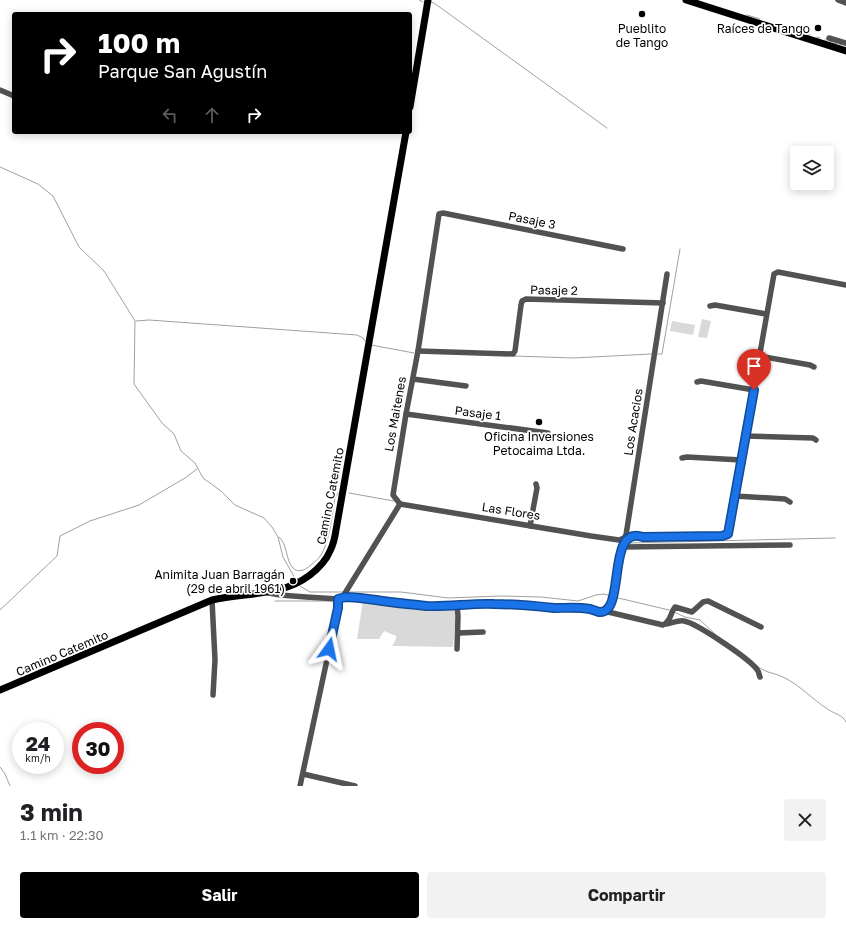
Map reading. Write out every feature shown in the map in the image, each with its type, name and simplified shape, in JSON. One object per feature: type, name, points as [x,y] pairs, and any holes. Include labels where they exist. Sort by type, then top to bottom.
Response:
[{"type":"main road","points":[[412,95],[428,0]]},
{"type":"main road","points":[[686,0],[846,51]]},
{"type":"main road","name":"Camino Catemito","points":[[0,690],[212,600],[269,592],[288,592],[321,566],[329,554],[334,541],[406,134]]},
{"type":"street","points":[[838,0],[846,2]]},
{"type":"street","points":[[829,38],[846,43]]},
{"type":"street","points":[[0,90],[12,95]]},
{"type":"street","name":"Pasaje 3","points":[[439,217],[439,214],[443,213],[623,249]]},
{"type":"street","name":"Los Maitenes","points":[[400,504],[393,495],[439,217]]},
{"type":"street","points":[[604,611],[610,607],[612,602],[622,546],[631,537],[655,535],[726,536],[729,533],[773,275],[776,272],[846,285]]},
{"type":"street","name":"Los Acacios","points":[[618,540],[622,539],[626,535],[667,274]]},
{"type":"street","name":"Pasaje 2","points":[[418,351],[513,354],[515,351],[521,305],[522,301],[526,299],[663,303]]},
{"type":"street","points":[[710,306],[766,314]]},
{"type":"street","points":[[759,356],[814,367]]},
{"type":"street","points":[[413,379],[466,386]]},
{"type":"street","points":[[697,382],[701,381],[754,390]]},
{"type":"street","name":"Pasaje 1","points":[[406,414],[548,433]]},
{"type":"street","points":[[746,436],[813,438],[816,440]]},
{"type":"street","points":[[682,458],[741,460]]},
{"type":"street","points":[[530,526],[537,488],[536,484]]},
{"type":"street","points":[[735,496],[785,499],[790,502]]},
{"type":"street","points":[[300,786],[338,608],[342,596],[400,504]]},
{"type":"street","name":"Las Flores","points":[[400,504],[618,540]]},
{"type":"street","points":[[622,546],[790,545]]},
{"type":"street","points":[[288,592],[352,597],[426,606],[503,604],[604,611],[660,625],[680,621],[691,623],[728,646],[748,661],[758,671],[760,677]]},
{"type":"street","points":[[212,600],[215,660],[213,695]]},
{"type":"street","points":[[666,624],[675,607],[692,612],[703,602],[708,601],[761,628]]},
{"type":"street","points":[[457,605],[457,649]]},
{"type":"street","points":[[458,633],[483,632]]},
{"type":"street","points":[[303,774],[354,786]]},
{"type":"shaded area","points":[[702,319],[711,321],[707,338],[698,337]]},
{"type":"shaded area","points":[[672,321],[695,325],[693,335],[670,331]]},
{"type":"shaded area","points":[[363,601],[452,608],[456,612],[453,647],[392,646],[396,636],[384,631],[379,639],[357,639]]},
{"type":"waterway","points":[[419,0],[423,2]]},
{"type":"waterway","points":[[431,2],[607,128]]},
{"type":"waterway","points":[[747,15],[760,19]]},
{"type":"waterway","points":[[776,24],[782,26]]},
{"type":"waterway","points":[[789,28],[797,31]]},
{"type":"waterway","points":[[799,32],[807,34]]},
{"type":"waterway","points":[[833,43],[837,44]]},
{"type":"waterway","points":[[0,167],[38,184],[53,196],[79,247],[104,271],[135,321],[134,384],[162,423],[174,434],[181,451],[195,463],[203,478],[221,491],[235,505],[264,518],[272,527],[278,537],[283,557],[296,580]]},
{"type":"waterway","points":[[658,354],[662,354],[680,249]]},
{"type":"waterway","points":[[136,321],[149,320],[357,335],[365,341]]},
{"type":"waterway","points":[[371,345],[414,353]]},
{"type":"waterway","points":[[514,356],[573,358],[651,354]]},
{"type":"waterway","points":[[0,610],[57,556],[60,536],[90,521],[139,505],[185,478],[197,469]]},
{"type":"waterway","points":[[279,537],[284,544],[290,564],[293,568],[300,571],[307,568],[318,559],[327,542],[335,498],[338,493]]},
{"type":"waterway","points":[[349,493],[394,501]]},
{"type":"waterway","points":[[629,543],[835,538]]},
{"type":"waterway","points":[[300,586],[310,592],[343,592]]},
{"type":"waterway","points":[[348,592],[401,592],[448,598],[500,596],[541,597],[578,601],[596,595],[604,594],[611,596]]},
{"type":"waterway","points":[[614,597],[669,610]]},
{"type":"waterway","points":[[275,601],[333,601]]},
{"type":"waterway","points":[[674,612],[685,617],[700,620],[716,635]]},
{"type":"waterway","points":[[757,666],[789,680],[823,706],[841,716],[846,722]]},
{"type":"waterway","points":[[0,767],[10,786]]},
{"type":"place","name":"Pueblito de Tango","points":[[642,14]]},
{"type":"place","name":"Raíces de Tango","points":[[818,28]]},
{"type":"place","name":"Oficina Inversiones Petocaima Ltda.","points":[[539,422]]},
{"type":"place","name":"Animita Juan Barragán (29 de abril 1961)","points":[[293,581]]},
{"type":"route","points":[[329,649],[338,608],[338,599],[346,597],[426,606],[516,604],[552,608],[590,609],[599,612],[608,609],[611,605],[614,594],[621,548],[631,537],[725,536],[729,533],[754,390]]}]
